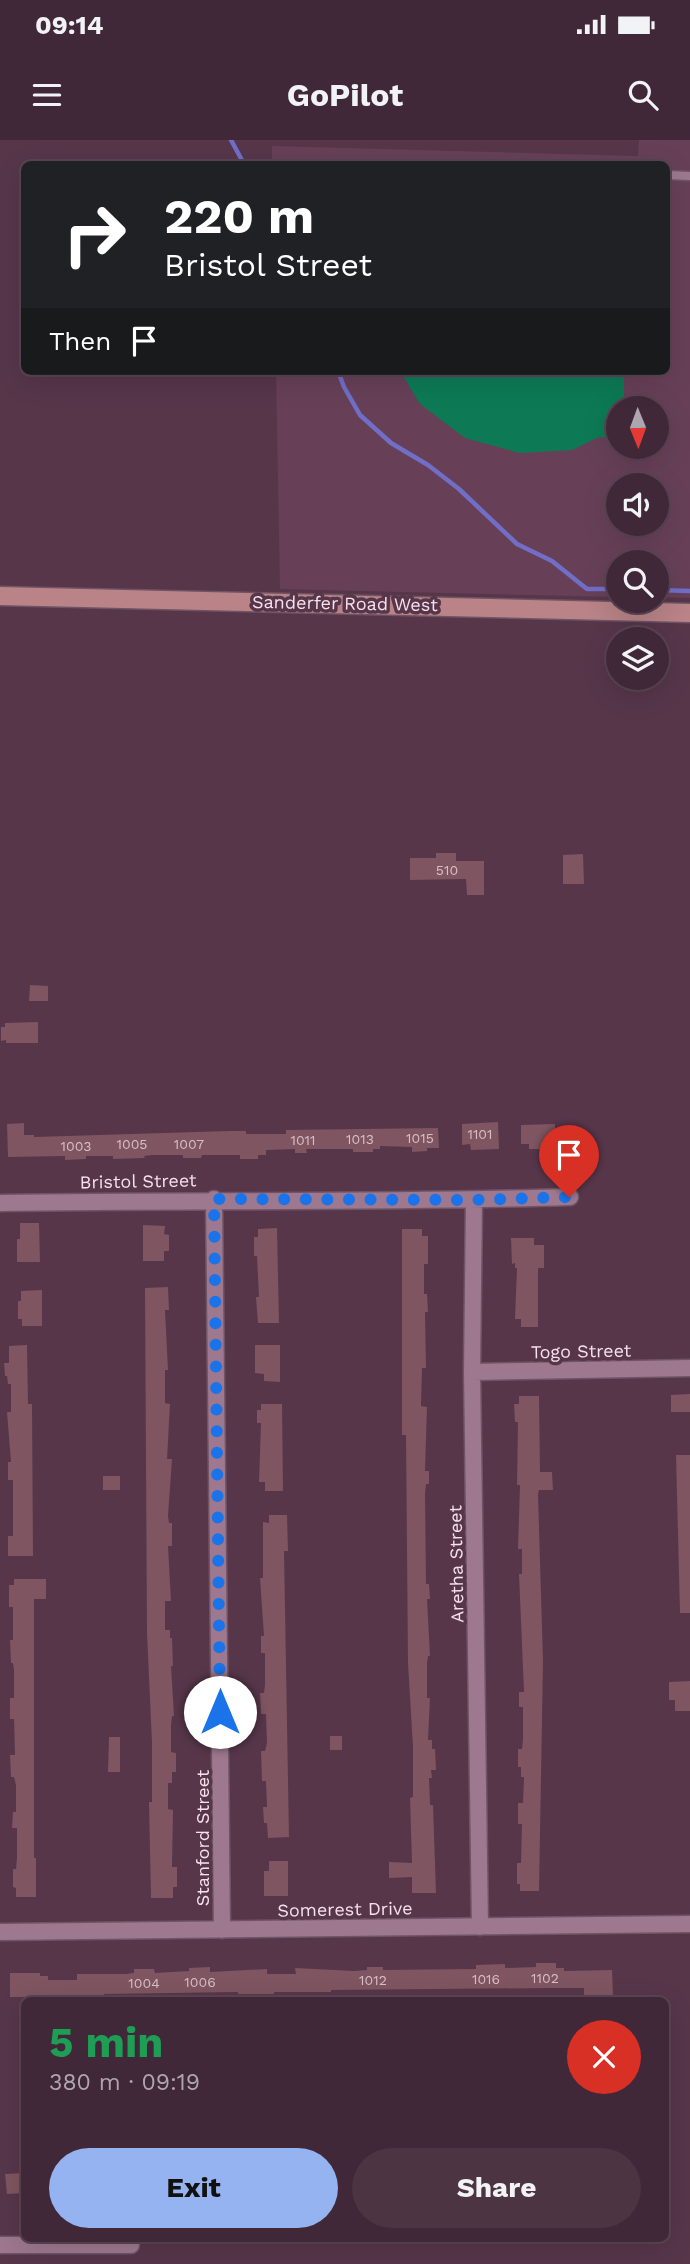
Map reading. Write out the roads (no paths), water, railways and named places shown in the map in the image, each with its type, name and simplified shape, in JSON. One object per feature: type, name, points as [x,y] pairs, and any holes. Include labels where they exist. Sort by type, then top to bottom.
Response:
[{"type":"street","name":"Sanderfer Road West","points":[[0,596],[690,613]]},
{"type":"street","name":"Bristol Street","points":[[0,1203],[569,1197]]},
{"type":"street","name":"Stanford Street","points":[[214,1199],[222,1930]]},
{"type":"street","name":"Aretha Street","points":[[474,1200],[472,1372],[480,1927]]},
{"type":"street","name":"Togo Street","points":[[472,1372],[690,1368]]},
{"type":"street","name":"Somerest Drive","points":[[0,1932],[690,1924]]},
{"type":"street","points":[[0,2245],[131,2245]]},
{"type":"lane","points":[[670,175],[690,176]]},
{"type":"waterway","points":[[231,140],[242,161]]},
{"type":"waterway","points":[[340,375],[360,415],[391,443],[428,465],[459,489],[517,544],[552,561],[587,589],[606,589]]},
{"type":"waterway","points":[[669,590],[690,591]]}]
